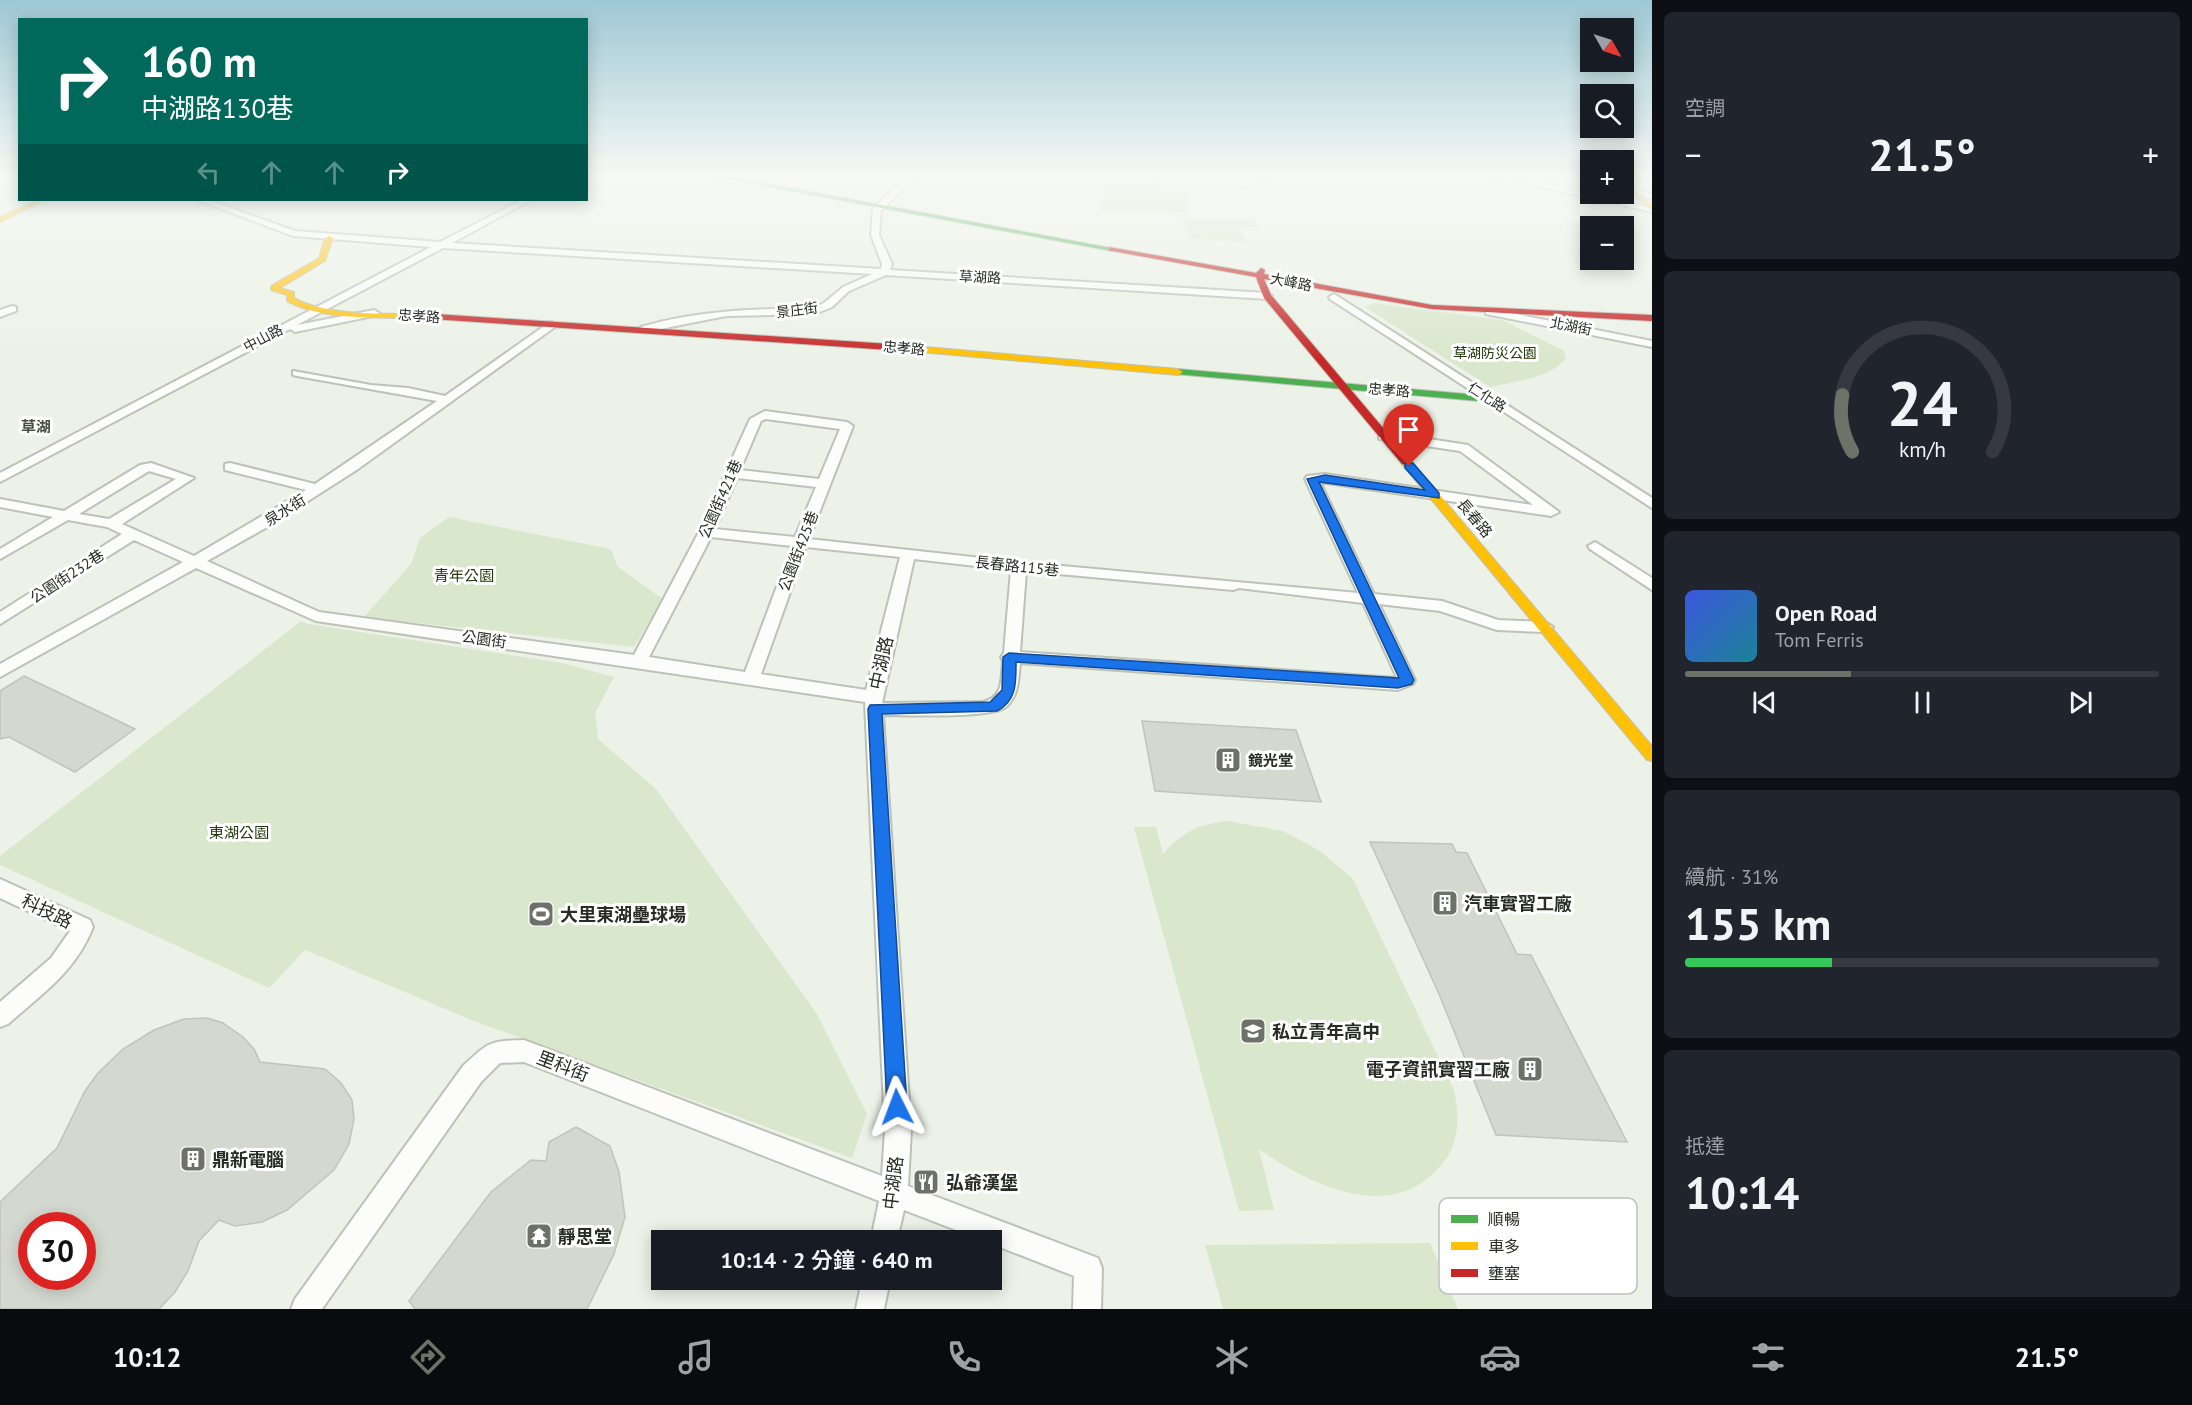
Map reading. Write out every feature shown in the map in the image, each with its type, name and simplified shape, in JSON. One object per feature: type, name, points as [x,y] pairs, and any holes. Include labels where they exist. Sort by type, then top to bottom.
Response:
[{"type":"street","name":"草湖路","points":[[315,236],[1267,296],[1292,297],[1337,291]]},
{"type":"street","name":"中山路","points":[[0,478],[458,236]]},
{"type":"street","points":[[875,236],[887,264],[885,272]]},
{"type":"street","name":"大峰路","points":[[1054,236],[1260,273],[1337,291],[1490,312],[1519,310],[1652,318]]},
{"type":"street","name":"忠孝路","points":[[329,238],[322,259],[274,288],[291,294],[290,299],[298,306],[318,310],[824,341],[1490,399]]},
{"type":"street","name":"景庄街","points":[[645,329],[726,314],[814,311],[828,305],[846,288],[885,272]]},
{"type":"street","name":"長春路","points":[[1260,273],[1267,296],[1652,756]]},
{"type":"street","name":"仁化路","points":[[1337,291],[1490,399],[1652,504]]},
{"type":"street","points":[[0,306],[12,309],[0,314]]},
{"type":"street","name":"北湖街","points":[[1490,312],[1652,344]]},
{"type":"street","points":[[265,337],[309,325],[374,313]]},
{"type":"street","name":"泉水街","points":[[0,671],[318,489],[554,324]]},
{"type":"street","points":[[297,373],[370,387],[408,391],[447,400]]},
{"type":"street","name":"公園街421巷","points":[[639,660],[706,531],[756,419],[765,415],[847,426]]},
{"type":"street","name":"公園街425巷","points":[[751,677],[801,541],[847,426]]},
{"type":"street","points":[[1009,657],[1398,684],[1407,680],[1312,479],[1325,478],[1552,512],[1476,453],[1448,443],[1383,436]]},
{"type":"street","points":[[0,555],[145,468],[151,467],[187,478],[111,524]]},
{"type":"street","points":[[230,467],[318,489]]},
{"type":"street","points":[[732,472],[824,484]]},
{"type":"street","name":"公園街","points":[[0,503],[111,524],[316,616],[751,677],[874,703],[992,707],[999,704],[1009,690],[1009,657],[1019,566]]},
{"type":"street","name":"長春路115巷","points":[[706,531],[908,555],[1442,606],[1497,625],[1545,627]]},
{"type":"street","name":"公園街232巷","points":[[0,619],[134,533]]},
{"type":"street","points":[[1595,546],[1652,585]]},
{"type":"street","name":"中湖路","points":[[886,1230],[894,1194],[898,1130],[874,703],[908,555]]},
{"type":"street","name":"科技路","points":[[0,888],[82,927],[79,937],[63,962],[0,1016]]},
{"type":"street","name":"里科街","points":[[305,1309],[472,1074],[495,1052],[524,1052],[1088,1269],[1087,1309]]},
{"type":"street","points":[[870,1309],[874,1290]]},
{"type":"green space","points":[[1191,236],[1243,236],[1246,242],[1193,239]]},
{"type":"green space","name":"草湖防災公園","points":[[1374,303],[1502,320],[1563,350],[1566,358],[1551,371],[1542,375],[1490,387],[1365,307]]},
{"type":"green space","name":"青年公園","points":[[449,517],[611,549],[617,566],[663,599],[634,647],[364,617],[411,564],[420,538]]},
{"type":"green space","name":"東湖公園","points":[[301,621],[308,624],[562,663],[614,677],[595,713],[598,739],[656,789],[817,1014],[867,1114],[852,1158],[474,1021],[305,950],[269,988],[0,865],[0,856]]},
{"type":"green space","points":[[1227,821],[1283,831],[1320,851],[1353,879],[1454,1090],[1457,1122],[1454,1142],[1445,1161],[1417,1186],[1395,1194],[1372,1196],[1348,1192],[1324,1185],[1300,1174],[1259,1149],[1274,1210],[1239,1211],[1134,827],[1156,827],[1163,854],[1177,840],[1192,830],[1208,824]]},
{"type":"green space","points":[[1430,1243],[1439,1264],[1439,1294],[1452,1294],[1458,1309],[1223,1309],[1205,1245]]},
{"type":"building","points":[[24,676],[135,729],[75,772],[9,737],[0,739],[0,691]]},
{"type":"building","name":"鏡光堂","points":[[1142,721],[1296,730],[1321,802],[1155,791]]},
{"type":"building","points":[[1370,842],[1452,844],[1456,852],[1467,853],[1517,954],[1531,955],[1627,1142],[1496,1135],[1439,994]]},
{"type":"building","name":"鼎新電腦","points":[[207,1018],[223,1023],[243,1037],[254,1049],[260,1062],[325,1069],[341,1083],[352,1100],[354,1119],[349,1144],[334,1170],[287,1210],[262,1222],[235,1226],[219,1220],[199,1241],[188,1271],[175,1292],[159,1309],[0,1309],[0,1202],[57,1148],[85,1091],[98,1073],[123,1049],[154,1030],[184,1019]]},
{"type":"building","name":"靜思堂","points":[[576,1127],[610,1146],[619,1172],[625,1217],[614,1254],[587,1309],[415,1309],[409,1301],[491,1192],[531,1160],[546,1161],[549,1142]]},
{"type":"traffic: fast","points":[[1042,236],[1112,249]]},
{"type":"traffic: fast","points":[[1178,372],[1490,399]]},
{"type":"traffic: slow","points":[[329,238],[322,259],[274,288],[291,294],[290,299],[301,305],[317,309],[358,314],[435,317]]},
{"type":"traffic: slow","points":[[890,347],[1178,372]]},
{"type":"traffic: slow","points":[[1406,462],[1652,756]]},
{"type":"traffic: jam","points":[[1112,249],[1432,307],[1652,318]]},
{"type":"traffic: jam","points":[[1261,270],[1259,276],[1267,296],[1406,462]]},
{"type":"traffic: jam","points":[[435,317],[890,347]]},
{"type":"place","name":"鏡光堂","points":[[1228,760]]},
{"type":"place","name":"汽車實習工廠","points":[[1445,903]]},
{"type":"place","name":"大里東湖壘球場","points":[[541,914]]},
{"type":"place","name":"私立青年高中","points":[[1253,1031]]},
{"type":"place","name":"電子資訊實習工廠","points":[[1530,1069]]},
{"type":"place","name":"鼎新電腦","points":[[193,1159]]},
{"type":"place","name":"弘爺漢堡","points":[[926,1182]]},
{"type":"place","name":"靜思堂","points":[[539,1236]]},
{"type":"district","name":"草湖","points":[[36,426]]},
{"type":"route","points":[[897,1107],[875,709],[992,707],[999,704],[1009,690],[1009,657],[1398,684],[1407,680],[1312,479],[1325,478],[1435,495],[1409,466]]}]
